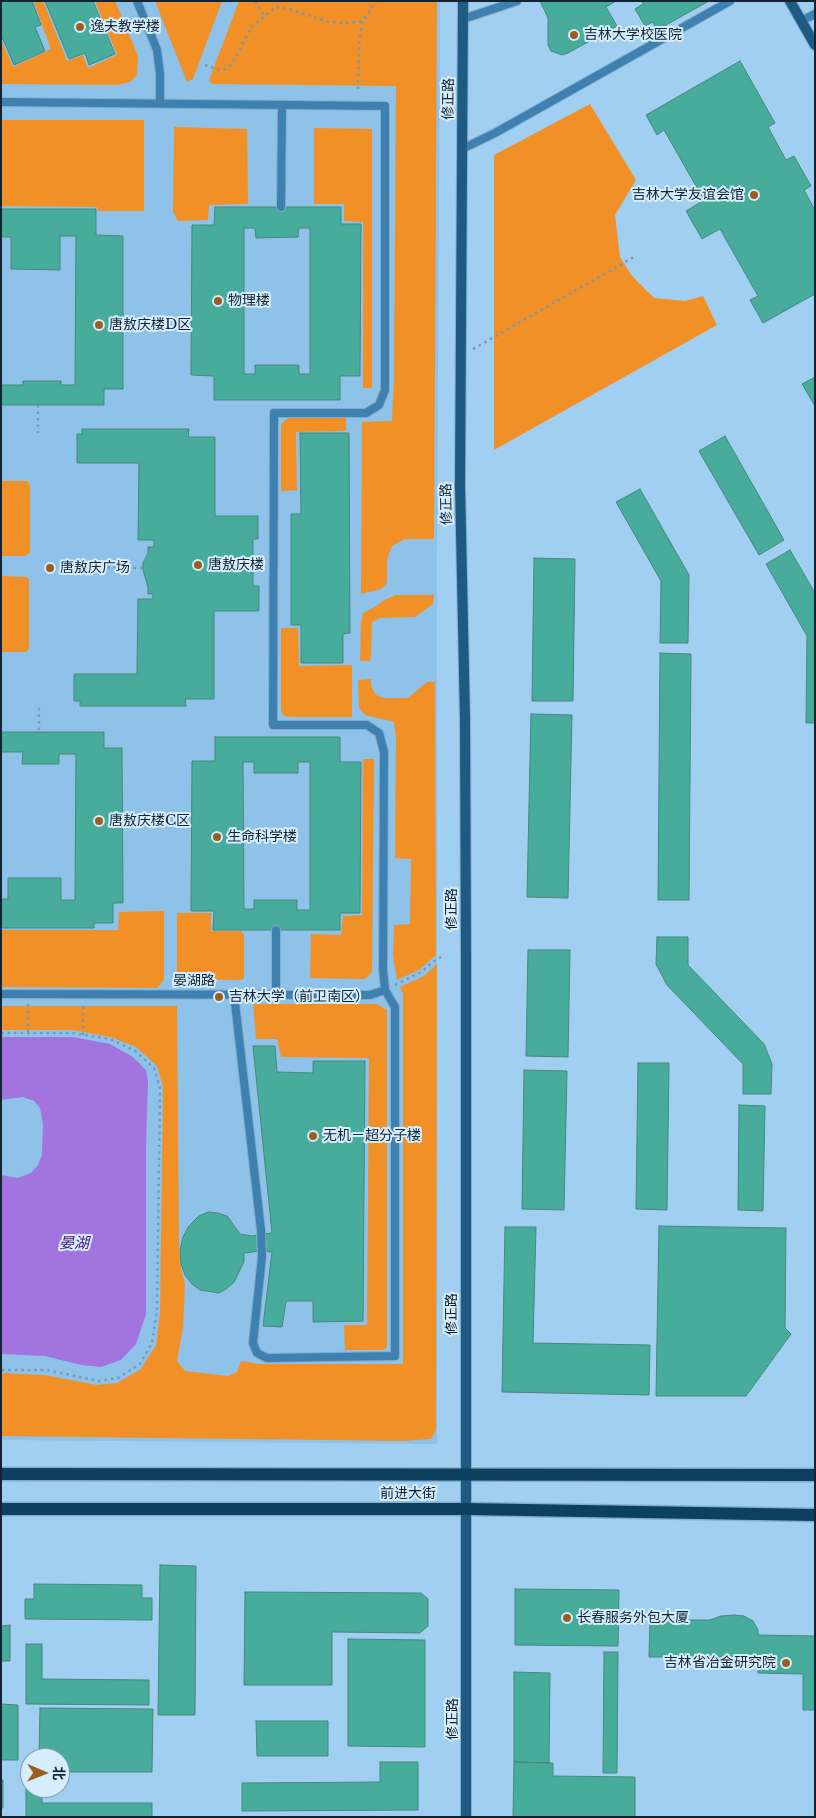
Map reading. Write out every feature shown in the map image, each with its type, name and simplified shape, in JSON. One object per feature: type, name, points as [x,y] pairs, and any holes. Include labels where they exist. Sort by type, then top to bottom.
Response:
[{"type":"main road","name":"前进大街","points":[[1,1474],[815,1475]]},
{"type":"main road","name":"前进大街","points":[[1,1509],[467,1509],[815,1515]]},
{"type":"street","name":"修正路","points":[[463,1],[460,484],[465,719],[466,1817]]},
{"type":"street","points":[[790,1],[815,45]]},
{"type":"lane","points":[[137,1],[158,50],[160,103]]},
{"type":"lane","points":[[463,19],[517,1]]},
{"type":"lane","points":[[462,149],[495,133],[730,1]]},
{"type":"lane","points":[[802,21],[815,14]]},
{"type":"lane","points":[[1,102],[386,106],[385,390],[379,405],[366,413],[274,413],[273,725],[368,725],[379,733],[384,752],[383,969],[385,990],[395,1007],[395,1356],[267,1358],[257,1353],[253,1343],[262,1256],[261,1230],[234,994]]},
{"type":"lane","points":[[281,207],[282,105]]},
{"type":"lane","points":[[276,930],[276,994]]},
{"type":"lane","name":"晏湖路","points":[[1,994],[370,995],[385,990]]},
{"type":"path","points":[[255,1],[264,16]]},
{"type":"path","points":[[358,89],[359,45],[363,21],[376,1]]},
{"type":"path","points":[[205,65],[220,70],[226,69],[232,64],[250,27],[276,7],[289,9],[325,21],[344,23],[363,21]]},
{"type":"path","points":[[461,356],[634,257]]},
{"type":"path","points":[[38,405],[38,433]]},
{"type":"path","points":[[75,567],[143,568]]},
{"type":"path","points":[[39,708],[39,732]]},
{"type":"path","points":[[385,990],[421,972],[441,957]]},
{"type":"path","points":[[28,994],[28,1033]]},
{"type":"path","points":[[83,1035],[84,994]]},
{"type":"path","points":[[1,1033],[83,1035],[110,1039],[134,1050],[154,1068],[160,1087],[157,1310],[152,1343],[140,1364],[118,1378],[98,1381],[47,1370],[1,1370]]},
{"type":"shaded area","name":"吉林大学（前卫南区）","points":[[1,1],[440,1],[437,554],[437,1444],[1,1440]]},
{"type":"shaded area","points":[[43,1],[67,61],[83,55],[88,68],[117,55],[95,1],[115,1],[138,56],[137,75],[130,82],[117,85],[1,84],[1,40],[13,67],[51,49],[34,3]]},
{"type":"shaded area","points":[[155,1],[222,1],[193,79],[187,82]]},
{"type":"shaded area","points":[[239,1],[437,1],[434,539],[405,539],[392,546],[387,559],[387,583],[381,589],[361,594],[362,422],[392,421],[396,86],[212,84],[209,80]]},
{"type":"shaded area","points":[[590,104],[636,180],[615,215],[620,257],[632,276],[654,298],[685,301],[703,296],[717,325],[494,450],[494,155]]},
{"type":"shaded area","points":[[1,120],[144,120],[144,211],[98,211],[97,207],[1,206]]},
{"type":"shaded area","points":[[174,127],[247,129],[248,204],[209,205],[208,220],[178,221],[173,212]]},
{"type":"shaded area","points":[[314,128],[372,129],[372,388],[363,388],[363,222],[344,221],[344,204],[314,204]]},
{"type":"shaded area","points":[[288,418],[346,418],[346,431],[296,432],[297,490],[281,491],[281,424]]},
{"type":"shaded area","points":[[1,481],[27,481],[30,486],[30,553],[25,556],[1,556]]},
{"type":"shaded area","points":[[1,576],[26,577],[29,579],[29,649],[26,652],[1,652]]},
{"type":"shaded area","points":[[396,595],[434,595],[433,604],[415,617],[380,618],[372,622],[370,661],[360,661],[363,613]]},
{"type":"shaded area","points":[[281,628],[298,628],[299,666],[352,665],[352,717],[284,716],[281,711]]},
{"type":"shaded area","points":[[371,679],[371,686],[376,695],[384,698],[408,698],[427,682],[435,682],[436,955],[419,970],[397,980],[393,955],[394,925],[410,924],[411,859],[395,858],[396,739],[394,722],[365,715],[359,708],[358,680]]},
{"type":"shaded area","points":[[363,759],[374,759],[372,972],[365,979],[310,978],[311,934],[341,935],[343,916],[362,915]]},
{"type":"shaded area","points":[[164,911],[164,980],[157,988],[1,987],[1,930],[118,930],[119,912]]},
{"type":"shaded area","points":[[177,913],[211,913],[211,931],[241,931],[244,935],[244,978],[241,980],[177,979]]},
{"type":"shaded area","points":[[437,964],[436,1430],[431,1439],[403,1441],[1,1436],[1,1373],[45,1375],[97,1385],[117,1383],[141,1369],[156,1345],[160,1312],[163,1087],[157,1066],[136,1047],[110,1037],[72,1030],[1,1030],[1,1006],[177,1006],[179,1250],[185,1284],[183,1328],[177,1361],[185,1371],[228,1376],[237,1372],[241,1361],[259,1364],[403,1364],[403,994],[400,987],[424,976]]},
{"type":"shaded area","points":[[253,1004],[377,1004],[387,1010],[387,1347],[383,1350],[345,1350],[344,1325],[367,1325],[369,1058],[281,1057],[277,1039],[256,1039]]},
{"type":"water","name":"晏湖","points":[[1,1037],[73,1037],[110,1044],[133,1057],[146,1070],[148,1081],[146,1314],[136,1344],[121,1360],[101,1367],[81,1365],[45,1356],[1,1354],[1,1175],[17,1178],[31,1173],[38,1165],[42,1155],[43,1124],[40,1108],[34,1101],[23,1097],[1,1100]]},
{"type":"building","points":[[1,1],[32,1],[41,25],[35,27],[45,51],[14,65],[1,35]]},
{"type":"building","name":"逸夫教学楼","points":[[45,1],[93,1],[115,54],[89,65],[85,53],[69,59]]},
{"type":"building","name":"吉林大学校医院","points":[[540,1],[616,1],[606,7],[617,26],[568,53],[562,55],[551,51],[548,45],[548,18]]},
{"type":"building","points":[[642,1],[709,1],[657,30],[653,22],[645,26],[635,9],[643,4]]},
{"type":"building","name":"吉林大学友谊会馆","points":[[740,61],[775,123],[768,127],[786,160],[794,156],[811,186],[804,190],[815,210],[815,294],[763,323],[750,300],[758,296],[720,229],[702,239],[686,211],[704,200],[664,130],[657,135],[646,115]]},
{"type":"building","name":"物理楼","points":[[215,207],[341,207],[341,224],[361,224],[360,376],[340,376],[340,400],[214,400],[214,376],[191,375],[192,225],[214,225]],"holes":[[[244,228],[255,228],[256,238],[298,237],[299,228],[310,228],[310,374],[299,374],[299,365],[255,365],[255,374],[244,374]]]},
{"type":"building","name":"唐敖庆楼D区","points":[[1,209],[96,209],[96,235],[123,236],[123,389],[104,389],[104,405],[1,405],[1,385],[23,385],[23,381],[61,381],[61,385],[75,385],[76,236],[60,236],[60,270],[11,269],[11,237],[1,237]]},
{"type":"building","points":[[815,377],[815,406],[802,384]]},
{"type":"building","name":"唐敖庆楼","points":[[82,429],[189,429],[188,437],[215,437],[215,516],[258,516],[258,539],[253,539],[253,586],[259,586],[259,611],[214,611],[214,699],[185,699],[186,706],[80,706],[80,701],[74,701],[74,674],[137,674],[138,599],[153,599],[153,594],[148,594],[143,563],[148,553],[148,547],[154,547],[154,540],[138,540],[139,463],[77,463],[77,434],[82,434]]},
{"type":"building","points":[[300,433],[349,433],[350,633],[343,634],[343,663],[301,663],[301,625],[291,625],[291,514],[301,514]]},
{"type":"building","points":[[725,436],[784,540],[759,555],[699,451]]},
{"type":"building","points":[[640,489],[689,575],[688,643],[660,643],[661,581],[616,502]]},
{"type":"building","points":[[790,550],[815,593],[815,723],[806,723],[807,636],[766,564]]},
{"type":"building","points":[[534,558],[575,559],[573,701],[532,701]]},
{"type":"building","points":[[660,653],[691,654],[689,900],[658,900]]},
{"type":"building","points":[[531,714],[572,715],[568,898],[527,897]]},
{"type":"building","name":"唐敖庆楼C区","points":[[1,732],[104,732],[104,748],[122,748],[123,903],[113,903],[113,923],[94,923],[94,928],[1,928],[1,899],[8,899],[8,878],[61,878],[61,900],[75,900],[76,754],[59,754],[59,764],[22,764],[23,752],[1,752]]},
{"type":"building","name":"生命科学楼","points":[[215,737],[340,737],[340,762],[361,762],[360,913],[340,913],[340,930],[213,930],[214,911],[191,911],[192,761],[215,761]],"holes":[[[243,762],[254,762],[254,773],[298,773],[298,762],[310,762],[310,910],[297,910],[297,900],[254,900],[254,909],[244,909]]]},
{"type":"building","points":[[657,937],[688,937],[688,965],[764,1044],[772,1064],[771,1094],[743,1094],[743,1064],[667,985],[656,964]]},
{"type":"building","points":[[528,950],[570,950],[568,1057],[526,1056]]},
{"type":"building","name":"无机－超分子楼","points":[[253,1046],[275,1046],[277,1072],[313,1073],[313,1061],[365,1061],[363,1321],[313,1322],[313,1301],[286,1301],[282,1327],[263,1326],[272,1252],[244,1253],[244,1262],[234,1282],[219,1293],[200,1290],[185,1275],[181,1264],[180,1250],[183,1237],[189,1226],[199,1216],[208,1212],[227,1216],[240,1234],[251,1236],[272,1233]]},
{"type":"building","points":[[638,1063],[669,1063],[667,1210],[636,1209]]},
{"type":"building","points":[[524,1070],[567,1071],[564,1210],[522,1209]]},
{"type":"building","points":[[739,1105],[765,1106],[763,1211],[738,1210]]},
{"type":"building","points":[[659,1226],[786,1228],[785,1328],[791,1334],[746,1396],[656,1396]]},
{"type":"building","points":[[505,1227],[536,1227],[533,1343],[650,1345],[649,1395],[502,1392]]},
{"type":"building","points":[[160,1565],[196,1566],[195,1715],[158,1715]]},
{"type":"building","points":[[34,1584],[142,1585],[142,1598],[152,1598],[152,1620],[25,1619],[25,1599],[34,1599]]},
{"type":"building","name":"长春服务外包大厦","points":[[515,1589],[619,1590],[618,1646],[515,1645]]},
{"type":"building","points":[[245,1592],[421,1593],[428,1599],[428,1626],[420,1633],[332,1632],[332,1685],[244,1685]]},
{"type":"building","name":"吉林省冶金研究院","points":[[721,1616],[744,1616],[753,1621],[758,1630],[758,1635],[815,1636],[815,1710],[803,1710],[803,1674],[758,1673],[758,1660],[739,1660],[739,1666],[723,1666],[723,1657],[649,1657],[650,1620],[710,1620]]},
{"type":"building","points":[[10,1625],[10,1661],[1,1661],[1,1626]]},
{"type":"building","points":[[348,1639],[425,1640],[425,1747],[348,1746]]},
{"type":"building","points":[[26,1644],[42,1644],[42,1679],[149,1680],[149,1705],[26,1704]]},
{"type":"building","points":[[604,1652],[618,1652],[617,1773],[603,1773]]},
{"type":"building","points":[[514,1672],[550,1673],[549,1763],[514,1762]]},
{"type":"building","points":[[1,1704],[18,1705],[18,1760],[1,1760]]},
{"type":"building","points":[[40,1708],[153,1709],[152,1772],[70,1772],[70,1748],[39,1748]]},
{"type":"building","points":[[256,1721],[328,1721],[328,1756],[257,1756]]},
{"type":"building","points":[[380,1762],[418,1762],[418,1810],[242,1811],[242,1783],[380,1782]]},
{"type":"building","points":[[514,1762],[553,1763],[553,1776],[635,1777],[635,1817],[513,1817]]},
{"type":"building","points":[[1,1780],[3,1780],[3,1808],[1,1808]]},
{"type":"building","points":[[26,1798],[42,1798],[42,1803],[152,1803],[152,1817],[26,1817]]},
{"type":"place","name":"逸夫教学楼","points":[[80,27]]},
{"type":"place","name":"吉林大学校医院","points":[[574,35]]},
{"type":"place","name":"吉林大学友谊会馆","points":[[754,195]]},
{"type":"place","name":"物理楼","points":[[218,301]]},
{"type":"place","name":"唐敖庆楼D区","points":[[99,325]]},
{"type":"place","name":"唐敖庆楼","points":[[198,565]]},
{"type":"place","name":"唐敖庆广场","points":[[50,568]]},
{"type":"place","name":"唐敖庆楼C区","points":[[99,821]]},
{"type":"place","name":"生命科学楼","points":[[217,837]]},
{"type":"place","name":"吉林大学（前卫南区）","points":[[219,997]]},
{"type":"place","name":"无机－超分子楼","points":[[313,1136]]},
{"type":"place","name":"长春服务外包大厦","points":[[567,1618]]},
{"type":"place","name":"吉林省冶金研究院","points":[[786,1663]]}]
